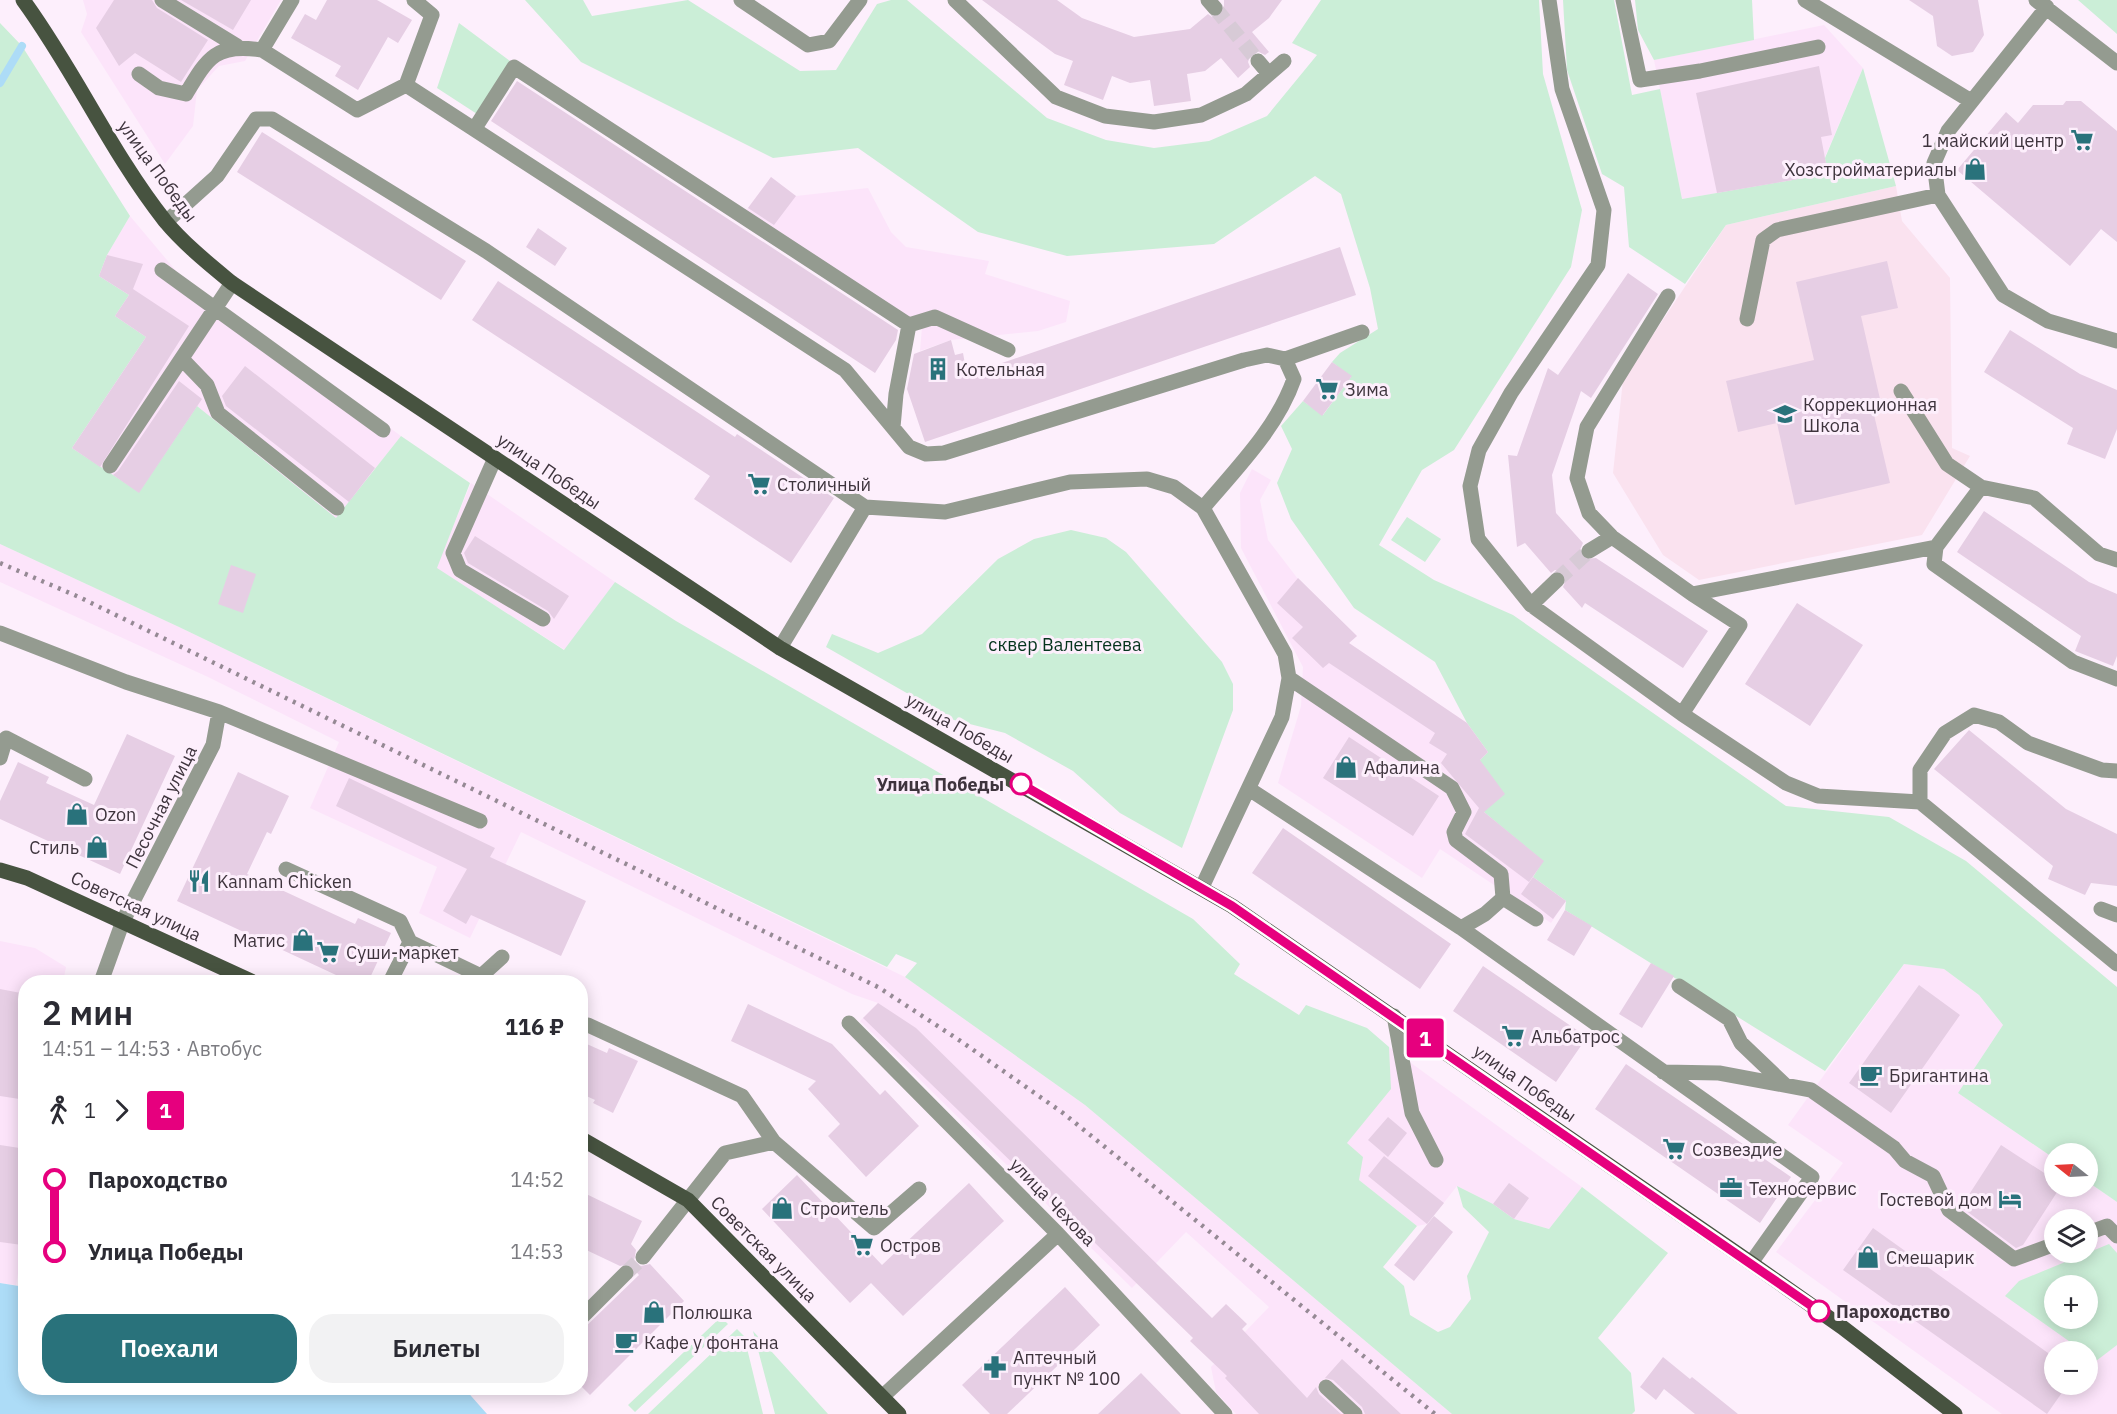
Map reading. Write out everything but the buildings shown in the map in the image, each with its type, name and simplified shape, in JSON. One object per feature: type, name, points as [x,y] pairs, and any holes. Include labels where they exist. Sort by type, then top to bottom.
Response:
[{"type":"main road","name":"улица Победы","points":[[23,0],[55,43],[114,149],[166,222],[232,284],[780,648],[1202,887],[1394,1016],[1751,1263],[1842,1327],[1956,1414]]},
{"type":"main road","name":"Советская улица","points":[[0,870],[27,878],[238,975]]},
{"type":"main road","name":"Советская улица","points":[[588,1143],[688,1200],[898,1414]]},
{"type":"street","points":[[162,0],[237,46],[262,50],[357,110],[406,85],[432,15],[414,0]]},
{"type":"street","points":[[262,50],[292,0]]},
{"type":"street","points":[[741,0],[808,45],[829,41],[860,0]]},
{"type":"street","points":[[955,0],[1056,97],[1105,116],[1154,122],[1201,115],[1246,93],[1284,61]]},
{"type":"street","points":[[1549,0],[1562,89],[1604,210],[1599,265],[1511,393],[1479,450],[1470,486],[1478,540],[1531,605],[1682,714],[1786,783],[1818,796],[1920,802],[2117,964]]},
{"type":"street","points":[[1623,0],[1640,80],[1700,71],[1818,47]]},
{"type":"street","points":[[1805,0],[1971,101]]},
{"type":"street","points":[[2117,63],[2042,4],[1948,131],[1934,163],[1938,195],[2003,295],[2048,321],[2117,340]]},
{"type":"street","points":[[139,74],[159,88],[186,94],[207,59],[237,46]]},
{"type":"street","points":[[1258,61],[1269,74]]},
{"type":"street","points":[[475,128],[514,67],[909,325]]},
{"type":"street","points":[[406,85],[845,370],[909,447],[926,454],[944,453],[1244,360],[1267,355],[1285,359],[1362,332]]},
{"type":"street","points":[[166,222],[217,176],[256,119],[272,119],[486,251],[865,507],[945,512],[1070,482],[1148,479],[1174,487],[1203,508],[1285,654],[1289,678],[1282,717],[1202,887]]},
{"type":"street","points":[[1747,319],[1763,240],[1777,230],[1938,195]]},
{"type":"street","points":[[162,270],[383,430]]},
{"type":"street","points":[[110,466],[232,284]]},
{"type":"street","points":[[1668,296],[1587,427],[1577,478],[1589,513],[1612,537],[1740,625],[1682,714]]},
{"type":"street","points":[[909,325],[935,317],[1008,350]]},
{"type":"street","points":[[893,427],[896,394],[909,325]]},
{"type":"street","points":[[183,359],[207,385],[218,413],[337,508]]},
{"type":"street","points":[[1203,508],[1249,453],[1286,402],[1294,379],[1285,359]]},
{"type":"street","points":[[1901,391],[1947,465],[1981,487],[2034,498],[2099,554],[2117,560]]},
{"type":"street","points":[[495,458],[453,553],[460,570],[543,619]]},
{"type":"street","points":[[1981,487],[1936,547],[1934,564],[2073,662],[2117,679]]},
{"type":"street","points":[[780,648],[865,507]]},
{"type":"street","points":[[1589,551],[1612,537]]},
{"type":"street","points":[[1692,594],[1936,547]]},
{"type":"street","points":[[1531,605],[1557,580]]},
{"type":"street","points":[[0,633],[126,682],[219,712],[480,821]]},
{"type":"street","points":[[1289,678],[1452,788],[1464,812],[1454,832],[1456,840],[1501,874],[1503,898]]},
{"type":"street","name":"Песочная улица","points":[[104,975],[123,921],[213,745],[219,712]]},
{"type":"street","points":[[1920,802],[1920,770],[1945,733],[1974,715],[1999,722],[2028,743],[2102,770],[2117,771]]},
{"type":"street","points":[[0,758],[3,737],[85,778]]},
{"type":"street","points":[[1249,789],[1461,928],[1812,1177],[1751,1263]]},
{"type":"street","points":[[286,869],[400,921],[410,942],[479,975]]},
{"type":"street","points":[[1503,898],[1536,919]]},
{"type":"street","points":[[1461,928],[1485,914],[1503,898]]},
{"type":"street","points":[[2101,909],[2117,915]]},
{"type":"street","points":[[394,975],[410,942]]},
{"type":"street","points":[[482,975],[502,957]]},
{"type":"street","points":[[1679,986],[1729,1019],[1741,1043],[1785,1085]]},
{"type":"street","points":[[1394,1016],[1412,1113],[1436,1160]]},
{"type":"street","name":"улица Чехова","points":[[849,1023],[1058,1234],[1225,1414]]},
{"type":"street","points":[[588,1025],[742,1096],[774,1142],[874,1228],[920,1189]]},
{"type":"street","points":[[1662,1071],[1719,1073],[1811,1090],[1894,1148],[1905,1161],[1933,1176],[1949,1210],[2014,1259],[2044,1248]]},
{"type":"street","points":[[643,1257],[725,1153],[774,1142]]},
{"type":"street","points":[[2098,1229],[2107,1226],[2117,1236]]},
{"type":"street","points":[[882,1397],[1058,1234]]},
{"type":"street","points":[[588,1306],[626,1273]]},
{"type":"street","points":[[1326,1387],[1355,1414]]},
{"type":"shaded area","points":[[83,0],[281,0],[245,61],[219,66],[197,90],[193,126],[165,164],[81,32],[87,14]]},
{"type":"shaded area","points":[[1824,25],[1863,68],[1825,157],[1828,174],[1682,199],[1654,60]]},
{"type":"shaded area","points":[[771,177],[796,196],[868,188],[891,232],[906,247],[989,261],[985,274],[1070,301],[1066,322],[1038,331],[951,340],[920,351],[922,327],[745,212]]},
{"type":"shaded area","name":"Коррекционная Школа","points":[[1896,186],[1902,221],[1950,278],[1952,448],[1970,456],[1922,535],[1699,580],[1663,555],[1613,473],[1623,380],[1726,225]]},
{"type":"shaded area","points":[[130,216],[177,272],[401,436],[336,519],[197,406],[139,493],[72,448],[146,338],[115,316],[129,295],[99,276],[107,255]]},
{"type":"shaded area","points":[[1252,469],[1271,480],[1260,500],[1268,540],[1298,579],[1357,636],[1349,643],[1467,723],[1488,752],[1480,761],[1505,794],[1544,861],[1533,877],[1566,901],[1551,923],[1440,849],[1422,878],[1278,783],[1301,706],[1303,667],[1241,548],[1240,493]]},
{"type":"shaded area","points":[[471,483],[615,582],[565,650],[436,568]]},
{"type":"shaded area","points":[[0,544],[179,627],[905,977],[1085,1105],[1452,1414],[1236,1414],[1216,1392],[1211,1367],[1269,1307],[1186,1232],[1132,1288],[860,1021],[878,1003],[852,994],[521,832],[470,938],[419,913],[437,867],[310,808],[339,742],[208,677],[0,582]]},
{"type":"shaded area","points":[[0,941],[35,948],[66,967],[64,975],[18,975],[18,1273],[16,1285],[0,1283]]},
{"type":"shaded area","points":[[1904,964],[1944,969],[1979,995],[2003,1025],[1958,1093],[2044,1152],[2044,1197],[2098,1197],[2098,1189],[2117,1202],[2117,1414],[2002,1414],[1776,1252],[1843,1163],[1788,1125]]},
{"type":"shaded area","points":[[1389,1047],[1582,1187],[1549,1229],[1514,1219],[1493,1204],[1457,1186],[1427,1224],[1417,1226],[1359,1180],[1347,1143],[1390,1089]]},
{"type":"green space","points":[[525,0],[583,0],[592,16],[688,0],[800,71],[836,70],[877,4],[891,0],[907,0],[1047,118],[1106,140],[1154,148],[1209,141],[1267,116],[1317,55],[1292,43],[1321,0],[1539,0],[1543,74],[1582,210],[1571,267],[1454,450],[1422,470],[1379,545],[1434,580],[1513,615],[1786,806],[1889,817],[1966,861],[2117,987],[2117,1202],[2098,1189],[2098,1143],[2044,1143],[2044,1152],[1958,1093],[2003,1025],[1979,995],[1944,969],[1904,964],[1825,1071],[1565,910],[1566,901],[1533,877],[1543,861],[1484,812],[1480,760],[1488,752],[1467,723],[1435,662],[1354,608],[1291,519],[1277,483],[1292,449],[1281,426],[1303,401],[1323,415],[1351,377],[1332,362],[1340,353],[1378,329],[1370,288],[1341,194],[1315,176],[1214,244],[1067,256],[978,232],[858,148],[773,158],[581,62]]},
{"type":"green space","points":[[1563,0],[1614,0],[1632,95],[1660,89],[1682,199],[1827,174],[1825,158],[1863,68],[1896,186],[1726,225],[1685,284],[1629,247],[1624,187],[1602,174],[1567,70]]},
{"type":"green space","points":[[1635,0],[1752,0],[1754,40],[1654,60],[1638,30]]},
{"type":"green space","points":[[2078,0],[2117,0],[2117,34]]},
{"type":"green space","points":[[0,23],[22,46],[130,216],[107,255],[99,276],[129,295],[115,316],[146,337],[72,448],[139,492],[197,406],[336,518],[401,436],[470,483],[437,568],[564,650],[615,582],[676,621],[1193,919],[1240,964],[1234,974],[1299,1015],[1306,1005],[1367,1028],[1389,1047],[1391,1089],[1347,1143],[1363,1157],[1359,1180],[1417,1226],[1383,1267],[1404,1286],[1410,1315],[1438,1332],[1450,1327],[1471,1299],[1467,1276],[1489,1232],[1463,1207],[1457,1186],[1493,1204],[1514,1219],[1549,1229],[1582,1187],[1668,1253],[1598,1338],[1631,1373],[1635,1411],[1632,1414],[1452,1414],[1085,1105],[905,977],[917,963],[896,954],[887,967],[179,627],[0,544]]},
{"type":"green space","points":[[459,23],[510,61],[477,114],[437,88]]},
{"type":"green space","points":[[1407,517],[1441,539],[1425,562],[1391,540]]},
{"type":"green space","name":"сквер Валентеева","points":[[1071,530],[1106,538],[1126,552],[1222,662],[1233,684],[1233,710],[1182,848],[1120,813],[1073,771],[1005,733],[954,720],[826,647],[832,634],[878,653],[922,634],[998,559],[1034,539]]},
{"type":"green space","points":[[2109,1244],[2117,1253],[2117,1345],[2098,1359],[2098,1341],[2069,1341],[2052,1329],[2098,1329],[2098,1275],[2044,1275],[2044,1324],[2005,1296],[2019,1281],[2063,1263],[2098,1263],[2098,1249]]},
{"type":"green space","points":[[721,1317],[728,1324],[635,1412],[628,1405]]},
{"type":"green space","points":[[737,1329],[744,1336],[763,1414],[648,1414]]},
{"type":"green space","points":[[753,1331],[828,1414],[775,1414]]},
{"type":"water","points":[[0,1283],[18,1286],[18,1395],[470,1395],[487,1414],[0,1414]]},
{"type":"waterway","points":[[0,83],[22,46]]},
{"type":"tunnel","points":[[1215,8],[1258,61]]},
{"type":"tunnel","points":[[1557,580],[1589,551]]},
{"type":"tunnel","points":[[626,1273],[643,1257]]},
{"type":"railway","points":[[0,563],[79,597],[878,987],[962,1042],[1063,1113],[1435,1414]]},
{"type":"bus line","name":"1","points":[[1021,784],[1232,906],[1819,1311]]},
{"type":"place","name":"1 майский центр","points":[[2082,140]]},
{"type":"place","name":"Хозстройматериалы","points":[[1975,169]]},
{"type":"place","name":"Котельная","points":[[938,369]]},
{"type":"place","name":"Зима","points":[[1327,389]]},
{"type":"place","name":"Коррекционная Школа","points":[[1785,414]]},
{"type":"place","name":"Столичный","points":[[759,484]]},
{"type":"place","name":"Афалина","points":[[1346,767]]},
{"type":"place","name":"Улица Победы","points":[[1021,784]]},
{"type":"place","name":"Ozon","points":[[77,814]]},
{"type":"place","name":"Стиль","points":[[97,847]]},
{"type":"place","name":"Kannam Chicken","points":[[199,881]]},
{"type":"place","name":"Матис","points":[[303,940]]},
{"type":"place","name":"Суши-маркет","points":[[328,952]]},
{"type":"place","name":"Альбатрос","points":[[1513,1036]]},
{"type":"place","name":"Бригантина","points":[[1871,1075]]},
{"type":"place","name":"Созвездие","points":[[1674,1149]]},
{"type":"place","name":"Техносервис","points":[[1731,1188]]},
{"type":"place","name":"Гостевой дом","points":[[2010,1199]]},
{"type":"place","name":"Строитель","points":[[782,1208]]},
{"type":"place","name":"Остров","points":[[862,1245]]},
{"type":"place","name":"Смешарик","points":[[1868,1257]]},
{"type":"place","name":"Пароходство","points":[[1819,1311]]},
{"type":"place","name":"Полюшка","points":[[654,1312]]},
{"type":"place","name":"Кафе у фонтана","points":[[626,1342]]},
{"type":"place","name":"Аптечный пункт № 100","points":[[995,1367]]}]
